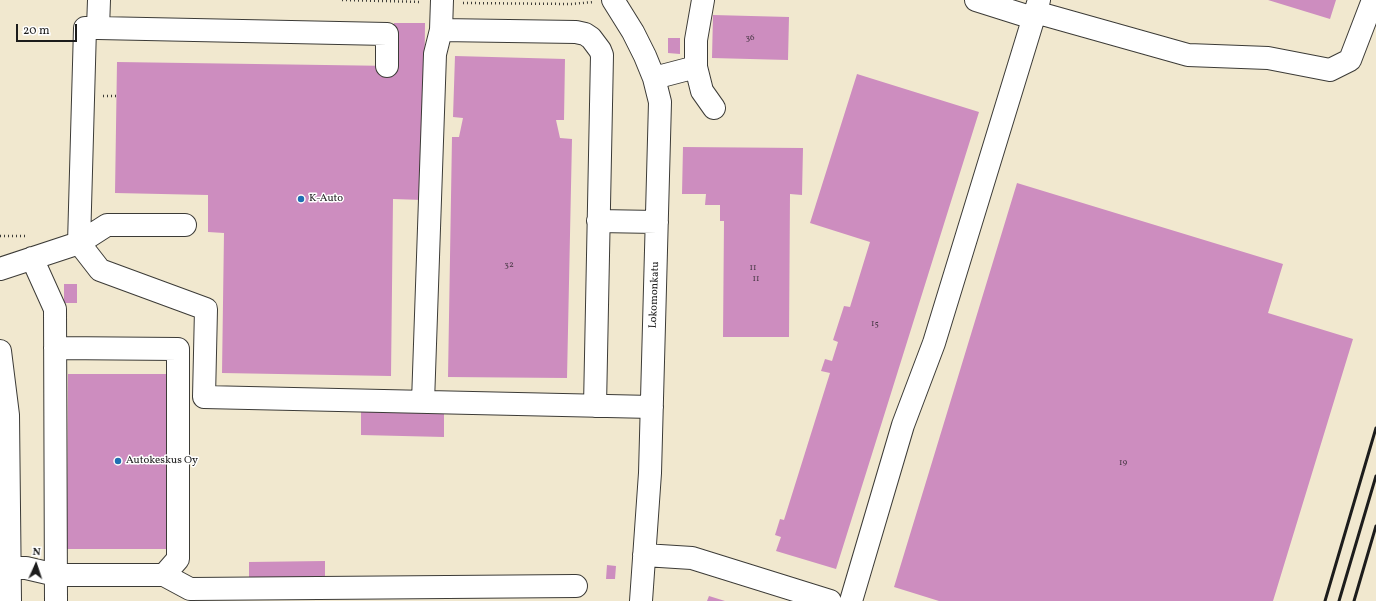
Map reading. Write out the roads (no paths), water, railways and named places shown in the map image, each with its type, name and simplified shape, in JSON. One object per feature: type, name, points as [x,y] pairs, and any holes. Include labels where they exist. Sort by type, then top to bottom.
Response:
[{"type":"street","points":[[98,28],[99,0]]},
{"type":"street","points":[[703,0],[696,40],[696,67],[702,91],[714,108]]},
{"type":"street","points":[[976,0],[1036,10],[1188,55],[1268,58],[1330,70],[1350,60],[1373,0]]},
{"type":"street","points":[[423,402],[436,54],[441,30],[442,1]]},
{"type":"street","name":"Lokomonkatu","points":[[613,1],[633,32],[654,78],[660,102],[652,407],[641,601]]},
{"type":"street","points":[[851,601],[903,426],[934,343],[1036,10]]},
{"type":"street","points":[[387,66],[387,34],[85,28],[79,243],[100,270],[206,309],[204,397],[652,407]]},
{"type":"street","points":[[441,30],[576,32],[584,34],[596,43],[602,55],[595,406]]},
{"type":"street","points":[[654,78],[696,67]]},
{"type":"street","points":[[598,221],[657,222]]},
{"type":"street","points":[[0,269],[79,243],[107,225],[185,226]]},
{"type":"street","points":[[32,258],[55,309],[56,601]]},
{"type":"street","points":[[55,348],[178,349],[178,559],[164,574]]},
{"type":"street","points":[[0,351],[8,415],[10,601]]},
{"type":"street","points":[[644,555],[692,558],[830,601]]},
{"type":"street","points":[[10,568],[26,568],[56,575],[164,574],[190,589],[576,586]]},
{"type":"railway","points":[[1325,601],[1376,428]]},
{"type":"railway","points":[[1339,601],[1376,476]]},
{"type":"railway","points":[[1354,601],[1376,526]]},
{"type":"place","name":"K-Auto","points":[[301,199]]},
{"type":"place","name":"Autokeskus Oy","points":[[118,461]]}]
